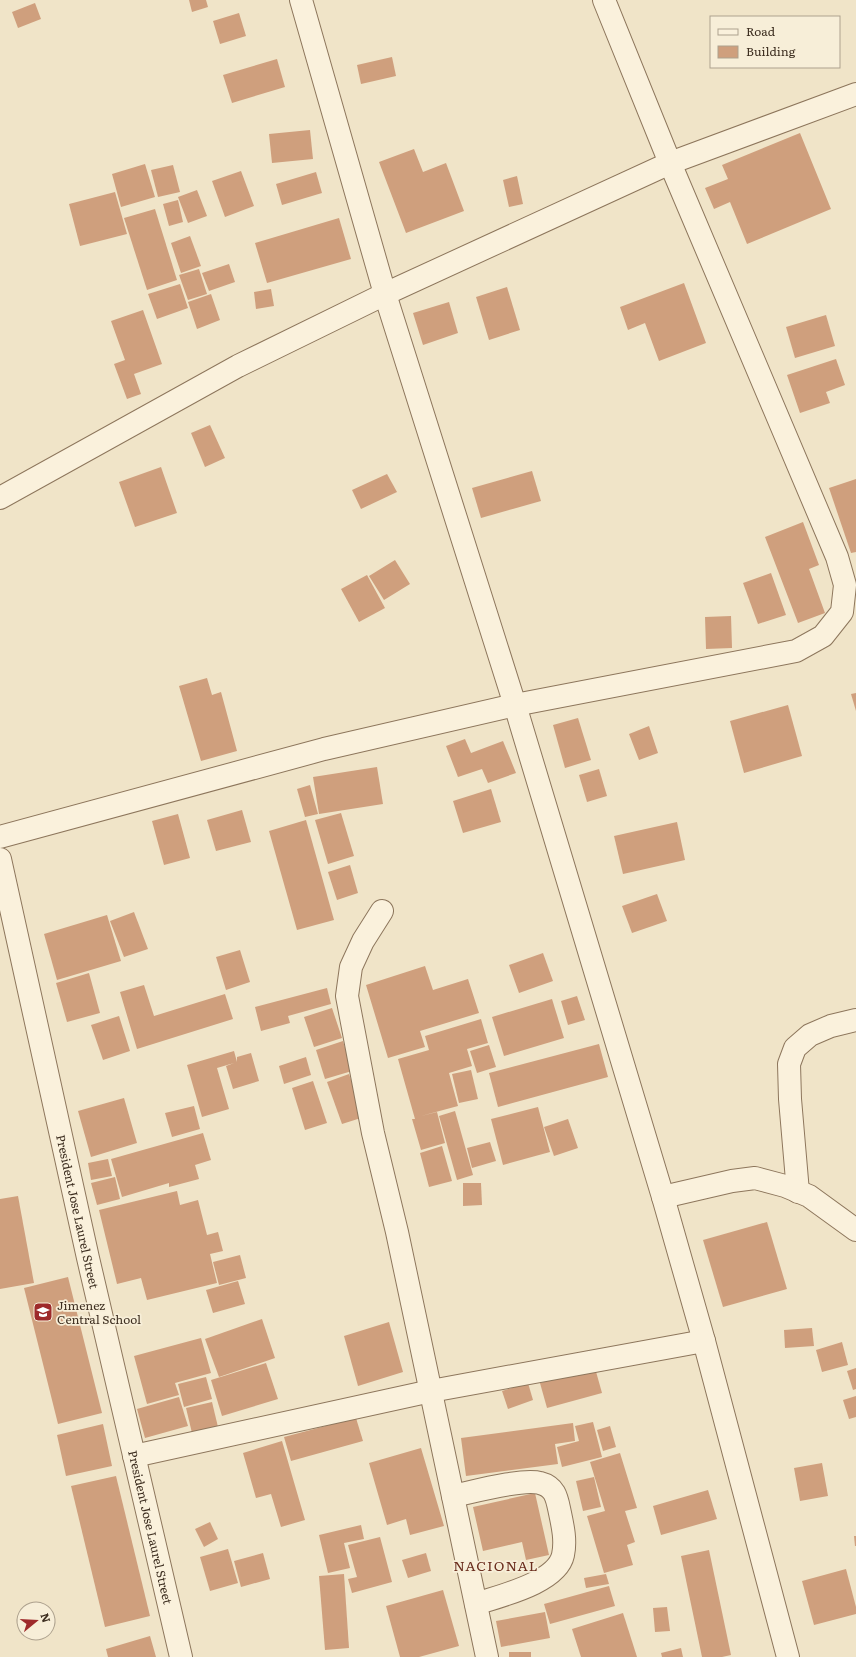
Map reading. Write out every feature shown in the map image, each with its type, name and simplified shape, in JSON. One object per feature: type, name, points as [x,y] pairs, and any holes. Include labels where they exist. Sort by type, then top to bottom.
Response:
[{"type":"street","points":[[301,0],[385,294],[515,705],[663,1197],[704,1340],[788,1657]]},
{"type":"street","points":[[0,837],[324,749],[515,705],[796,651],[824,636],[842,612],[845,585],[838,557],[670,163],[604,0]]},
{"type":"street","points":[[0,498],[238,366],[385,294],[670,163],[856,94]]},
{"type":"street","name":"President Jose Laurel Street","points":[[0,859],[88,1258],[181,1657]]},
{"type":"street","points":[[382,911],[362,942],[351,967],[347,996],[373,1133],[397,1232],[487,1657]]},
{"type":"street","points":[[798,1192],[790,1099],[789,1064],[795,1048],[810,1035],[831,1026],[856,1020]]},
{"type":"street","points":[[663,1197],[732,1181],[755,1178],[785,1186],[809,1196],[856,1230]]},
{"type":"street","points":[[134,1456],[431,1391],[704,1340]]},
{"type":"street","points":[[453,1496],[526,1482],[539,1482],[548,1486],[556,1494],[565,1537],[563,1557],[556,1569],[538,1582],[476,1604]]},
{"type":"building","points":[[189,0],[206,0],[208,7],[192,12]]},
{"type":"building","points":[[35,3],[41,19],[18,28],[12,12]]},
{"type":"building","points":[[239,13],[246,36],[220,44],[213,21]]},
{"type":"building","points":[[392,57],[396,76],[361,84],[357,65]]},
{"type":"building","points":[[277,59],[285,87],[232,103],[223,75]]},
{"type":"building","points":[[310,130],[313,159],[272,163],[269,134]]},
{"type":"building","points":[[800,133],[831,209],[747,244],[730,202],[714,209],[705,188],[728,179],[722,165]]},
{"type":"building","points":[[414,149],[423,172],[446,163],[464,211],[406,233],[379,162]]},
{"type":"building","points":[[145,164],[155,197],[121,207],[112,174]]},
{"type":"building","points":[[173,165],[180,192],[158,197],[151,170]]},
{"type":"building","points":[[241,171],[254,206],[225,217],[212,181]]},
{"type":"building","points":[[316,172],[322,193],[282,205],[276,184]]},
{"type":"building","points":[[517,176],[523,204],[509,207],[503,180]]},
{"type":"building","points":[[197,190],[207,216],[188,223],[178,197]]},
{"type":"building","points":[[115,192],[127,234],[80,246],[69,204]]},
{"type":"building","points":[[178,200],[183,222],[169,226],[163,204]]},
{"type":"building","points":[[155,209],[177,280],[147,290],[124,218]]},
{"type":"building","points":[[339,218],[351,259],[267,283],[255,243]]},
{"type":"building","points":[[190,236],[201,266],[181,273],[171,243]]},
{"type":"building","points":[[229,264],[235,282],[209,291],[202,273]]},
{"type":"building","points":[[199,269],[207,294],[188,300],[179,275]]},
{"type":"building","points":[[684,283],[706,343],[659,361],[645,323],[628,330],[620,307]]},
{"type":"building","points":[[180,284],[188,308],[157,319],[148,294]]},
{"type":"building","points":[[507,287],[520,330],[489,340],[476,297]]},
{"type":"building","points":[[271,289],[274,306],[256,309],[254,292]]},
{"type":"building","points":[[211,294],[220,320],[197,329],[188,302]]},
{"type":"building","points":[[449,302],[458,333],[423,345],[413,313]]},
{"type":"building","points":[[143,310],[162,364],[134,374],[141,394],[127,399],[114,364],[125,360],[111,321]]},
{"type":"building","points":[[826,315],[835,346],[795,358],[786,327]]},
{"type":"building","points":[[836,359],[845,385],[826,392],[830,403],[800,413],[787,375]]},
{"type":"building","points":[[210,425],[225,458],[205,467],[191,433]]},
{"type":"building","points":[[161,467],[177,513],[135,527],[119,482]]},
{"type":"building","points":[[532,471],[541,501],[481,518],[472,488]]},
{"type":"building","points":[[387,474],[397,492],[361,509],[352,490]]},
{"type":"building","points":[[856,479],[856,552],[851,553],[829,488]]},
{"type":"building","points":[[803,522],[819,565],[809,569],[825,613],[798,623],[765,537]]},
{"type":"building","points":[[395,560],[410,584],[384,600],[369,576]]},
{"type":"building","points":[[771,573],[786,615],[758,624],[743,583]]},
{"type":"building","points":[[367,575],[385,608],[359,622],[341,589]]},
{"type":"building","points":[[731,616],[732,648],[706,649],[705,617]]},
{"type":"building","points":[[207,678],[212,695],[221,692],[237,751],[201,761],[179,686]]},
{"type":"building","points":[[856,693],[856,711],[851,694]]},
{"type":"building","points":[[788,705],[802,756],[744,773],[730,721]]},
{"type":"building","points":[[578,718],[591,760],[565,768],[553,725]]},
{"type":"building","points":[[649,726],[658,753],[639,760],[629,734]]},
{"type":"building","points":[[465,739],[471,753],[503,741],[516,773],[488,783],[482,769],[458,777],[446,746]]},
{"type":"building","points":[[377,767],[383,804],[319,814],[313,777]]},
{"type":"building","points":[[599,769],[607,796],[587,802],[579,775]]},
{"type":"building","points":[[310,785],[318,814],[305,817],[297,789]]},
{"type":"building","points":[[491,789],[501,822],[463,833],[453,801]]},
{"type":"building","points":[[242,810],[251,842],[216,851],[207,820]]},
{"type":"building","points":[[341,813],[354,856],[328,864],[315,820]]},
{"type":"building","points":[[178,814],[190,858],[164,865],[152,821]]},
{"type":"building","points":[[306,820],[334,920],[297,930],[269,831]]},
{"type":"building","points":[[677,822],[685,860],[623,874],[614,836]]},
{"type":"building","points":[[350,865],[358,893],[337,900],[328,872]]},
{"type":"building","points":[[657,894],[667,921],[632,933],[622,906]]},
{"type":"building","points":[[134,912],[148,949],[124,957],[110,921]]},
{"type":"building","points":[[107,915],[121,961],[57,980],[44,934]]},
{"type":"building","points":[[240,950],[250,982],[226,990],[216,957]]},
{"type":"building","points":[[543,953],[553,981],[519,993],[509,965]]},
{"type":"building","points":[[425,966],[433,990],[468,979],[479,1013],[420,1031],[425,1047],[388,1058],[366,985]]},
{"type":"building","points":[[89,973],[100,1013],[67,1022],[56,983]]},
{"type":"building","points":[[144,985],[154,1016],[225,994],[233,1019],[137,1049],[120,992]]},
{"type":"building","points":[[327,988],[331,1004],[288,1016],[290,1023],[261,1031],[255,1007]]},
{"type":"building","points":[[577,996],[585,1020],[568,1025],[561,1001]]},
{"type":"building","points":[[552,999],[564,1038],[504,1056],[492,1017]]},
{"type":"building","points":[[332,1008],[342,1038],[314,1047],[304,1017]]},
{"type":"building","points":[[119,1016],[130,1051],[103,1060],[91,1025]]},
{"type":"building","points":[[481,1019],[488,1043],[467,1049],[472,1066],[449,1073],[458,1106],[421,1116],[437,1112],[445,1143],[421,1150],[412,1119],[415,1119],[398,1059],[429,1050],[425,1036]]},
{"type":"building","points":[[343,1041],[352,1071],[325,1079],[316,1050]]},
{"type":"building","points":[[599,1044],[608,1077],[498,1107],[489,1073]]},
{"type":"building","points":[[489,1045],[496,1067],[477,1073],[470,1051]]},
{"type":"building","points":[[234,1051],[237,1062],[237,1057],[251,1053],[259,1081],[233,1089],[226,1066],[234,1063],[217,1068],[229,1109],[202,1117],[187,1065]]},
{"type":"building","points":[[306,1057],[311,1075],[284,1084],[279,1066]]},
{"type":"building","points":[[471,1070],[478,1099],[459,1103],[452,1074]]},
{"type":"building","points":[[349,1074],[364,1117],[342,1124],[327,1082]]},
{"type":"building","points":[[313,1081],[327,1123],[305,1130],[292,1088]]},
{"type":"building","points":[[124,1098],[137,1143],[91,1157],[78,1111]]},
{"type":"building","points":[[194,1106],[200,1129],[172,1137],[165,1113]]},
{"type":"building","points":[[538,1107],[550,1152],[503,1165],[491,1119]]},
{"type":"building","points":[[455,1111],[473,1175],[457,1180],[439,1116]]},
{"type":"building","points":[[568,1119],[578,1148],[554,1156],[544,1127]]},
{"type":"building","points":[[203,1133],[211,1160],[195,1165],[199,1179],[169,1187],[169,1183],[122,1197],[111,1159]]},
{"type":"building","points":[[490,1142],[496,1161],[472,1168],[467,1148]]},
{"type":"building","points":[[442,1146],[452,1181],[429,1187],[420,1153]]},
{"type":"building","points":[[108,1159],[112,1176],[91,1180],[88,1163]]},
{"type":"building","points":[[115,1177],[120,1199],[97,1205],[91,1183]]},
{"type":"building","points":[[463,1183],[481,1183],[482,1205],[463,1206]]},
{"type":"building","points":[[177,1191],[180,1205],[198,1200],[207,1235],[218,1232],[223,1251],[210,1254],[217,1283],[147,1300],[141,1278],[117,1284],[99,1210]]},
{"type":"building","points":[[18,1196],[34,1283],[0,1289],[0,1199]]},
{"type":"building","points":[[767,1222],[787,1289],[723,1307],[703,1240]]},
{"type":"building","points":[[240,1255],[246,1278],[219,1285],[213,1262]]},
{"type":"building","points":[[68,1277],[102,1413],[58,1424],[24,1288]]},
{"type":"building","points":[[238,1281],[245,1304],[213,1313],[206,1290]]},
{"type":"building","points":[[262,1319],[275,1358],[219,1377],[205,1339]]},
{"type":"building","points":[[389,1322],[403,1372],[358,1386],[344,1336]]},
{"type":"building","points":[[812,1328],[814,1346],[785,1348],[784,1330]]},
{"type":"building","points":[[201,1338],[211,1373],[175,1383],[179,1395],[147,1404],[134,1356]]},
{"type":"building","points":[[842,1342],[848,1365],[822,1372],[816,1350]]},
{"type":"building","points":[[266,1363],[278,1399],[222,1416],[211,1380]]},
{"type":"building","points":[[595,1368],[602,1393],[547,1408],[540,1383]]},
{"type":"building","points":[[856,1368],[856,1389],[853,1390],[847,1371]]},
{"type":"building","points":[[206,1377],[212,1399],[184,1407],[178,1384]]},
{"type":"building","points":[[528,1383],[533,1400],[508,1409],[502,1391]]},
{"type":"building","points":[[856,1396],[856,1417],[849,1419],[843,1400]]},
{"type":"building","points":[[179,1397],[188,1426],[145,1438],[137,1409]]},
{"type":"building","points":[[212,1402],[218,1427],[192,1433],[186,1408]]},
{"type":"building","points":[[356,1418],[363,1441],[291,1461],[284,1437]]},
{"type":"building","points":[[593,1422],[602,1457],[562,1467],[557,1447],[579,1441],[575,1426]]},
{"type":"building","points":[[573,1423],[575,1441],[555,1444],[558,1464],[466,1476],[461,1438]]},
{"type":"building","points":[[103,1424],[112,1466],[66,1476],[57,1435]]},
{"type":"building","points":[[610,1426],[616,1447],[603,1451],[597,1430]]},
{"type":"building","points":[[282,1441],[305,1520],[281,1527],[271,1494],[256,1498],[243,1453]]},
{"type":"building","points":[[421,1448],[444,1526],[410,1535],[406,1519],[387,1525],[369,1463]]},
{"type":"building","points":[[620,1453],[637,1508],[625,1511],[635,1542],[627,1545],[633,1565],[604,1573],[587,1516],[605,1511],[590,1462]]},
{"type":"building","points":[[822,1463],[828,1496],[800,1501],[794,1468]]},
{"type":"building","points":[[116,1476],[150,1616],[105,1627],[71,1486]]},
{"type":"building","points":[[594,1477],[601,1507],[583,1511],[576,1481]]},
{"type":"building","points":[[708,1490],[717,1519],[661,1535],[653,1506]]},
{"type":"building","points":[[535,1493],[549,1555],[526,1560],[522,1542],[483,1551],[473,1507]]},
{"type":"building","points":[[210,1522],[218,1539],[204,1547],[195,1529]]},
{"type":"building","points":[[361,1525],[364,1539],[344,1543],[350,1568],[328,1573],[319,1535]]},
{"type":"building","points":[[854,1536],[856,1536],[856,1546],[855,1546]]},
{"type":"building","points":[[380,1537],[392,1582],[352,1593],[348,1579],[357,1577],[348,1545]]},
{"type":"building","points":[[228,1549],[238,1583],[210,1591],[200,1557]]},
{"type":"building","points":[[709,1550],[731,1655],[722,1657],[702,1657],[681,1556]]},
{"type":"building","points":[[263,1553],[270,1579],[241,1587],[234,1561]]},
{"type":"building","points":[[426,1553],[431,1571],[408,1578],[402,1560]]},
{"type":"building","points":[[846,1569],[856,1607],[856,1614],[814,1625],[802,1581]]},
{"type":"building","points":[[344,1574],[349,1648],[325,1650],[319,1576]]},
{"type":"building","points":[[606,1574],[609,1584],[586,1588],[584,1578]]},
{"type":"building","points":[[609,1586],[615,1606],[550,1624],[544,1604]]},
{"type":"building","points":[[443,1590],[459,1646],[419,1657],[400,1657],[386,1606]]},
{"type":"building","points":[[667,1607],[670,1631],[655,1632],[653,1608]]},
{"type":"building","points":[[545,1612],[550,1638],[501,1647],[496,1621]]},
{"type":"building","points":[[623,1613],[637,1657],[581,1657],[572,1629]]},
{"type":"building","points":[[150,1636],[156,1657],[108,1657],[106,1649]]},
{"type":"building","points":[[681,1648],[683,1657],[662,1657],[661,1653]]},
{"type":"building","points":[[509,1652],[531,1652],[531,1657],[509,1657]]},
{"type":"place","name":"Jimenez Central School","points":[[43,1312]]},
{"type":"district","name":"NACIONAL","points":[[496,1565]]}]
